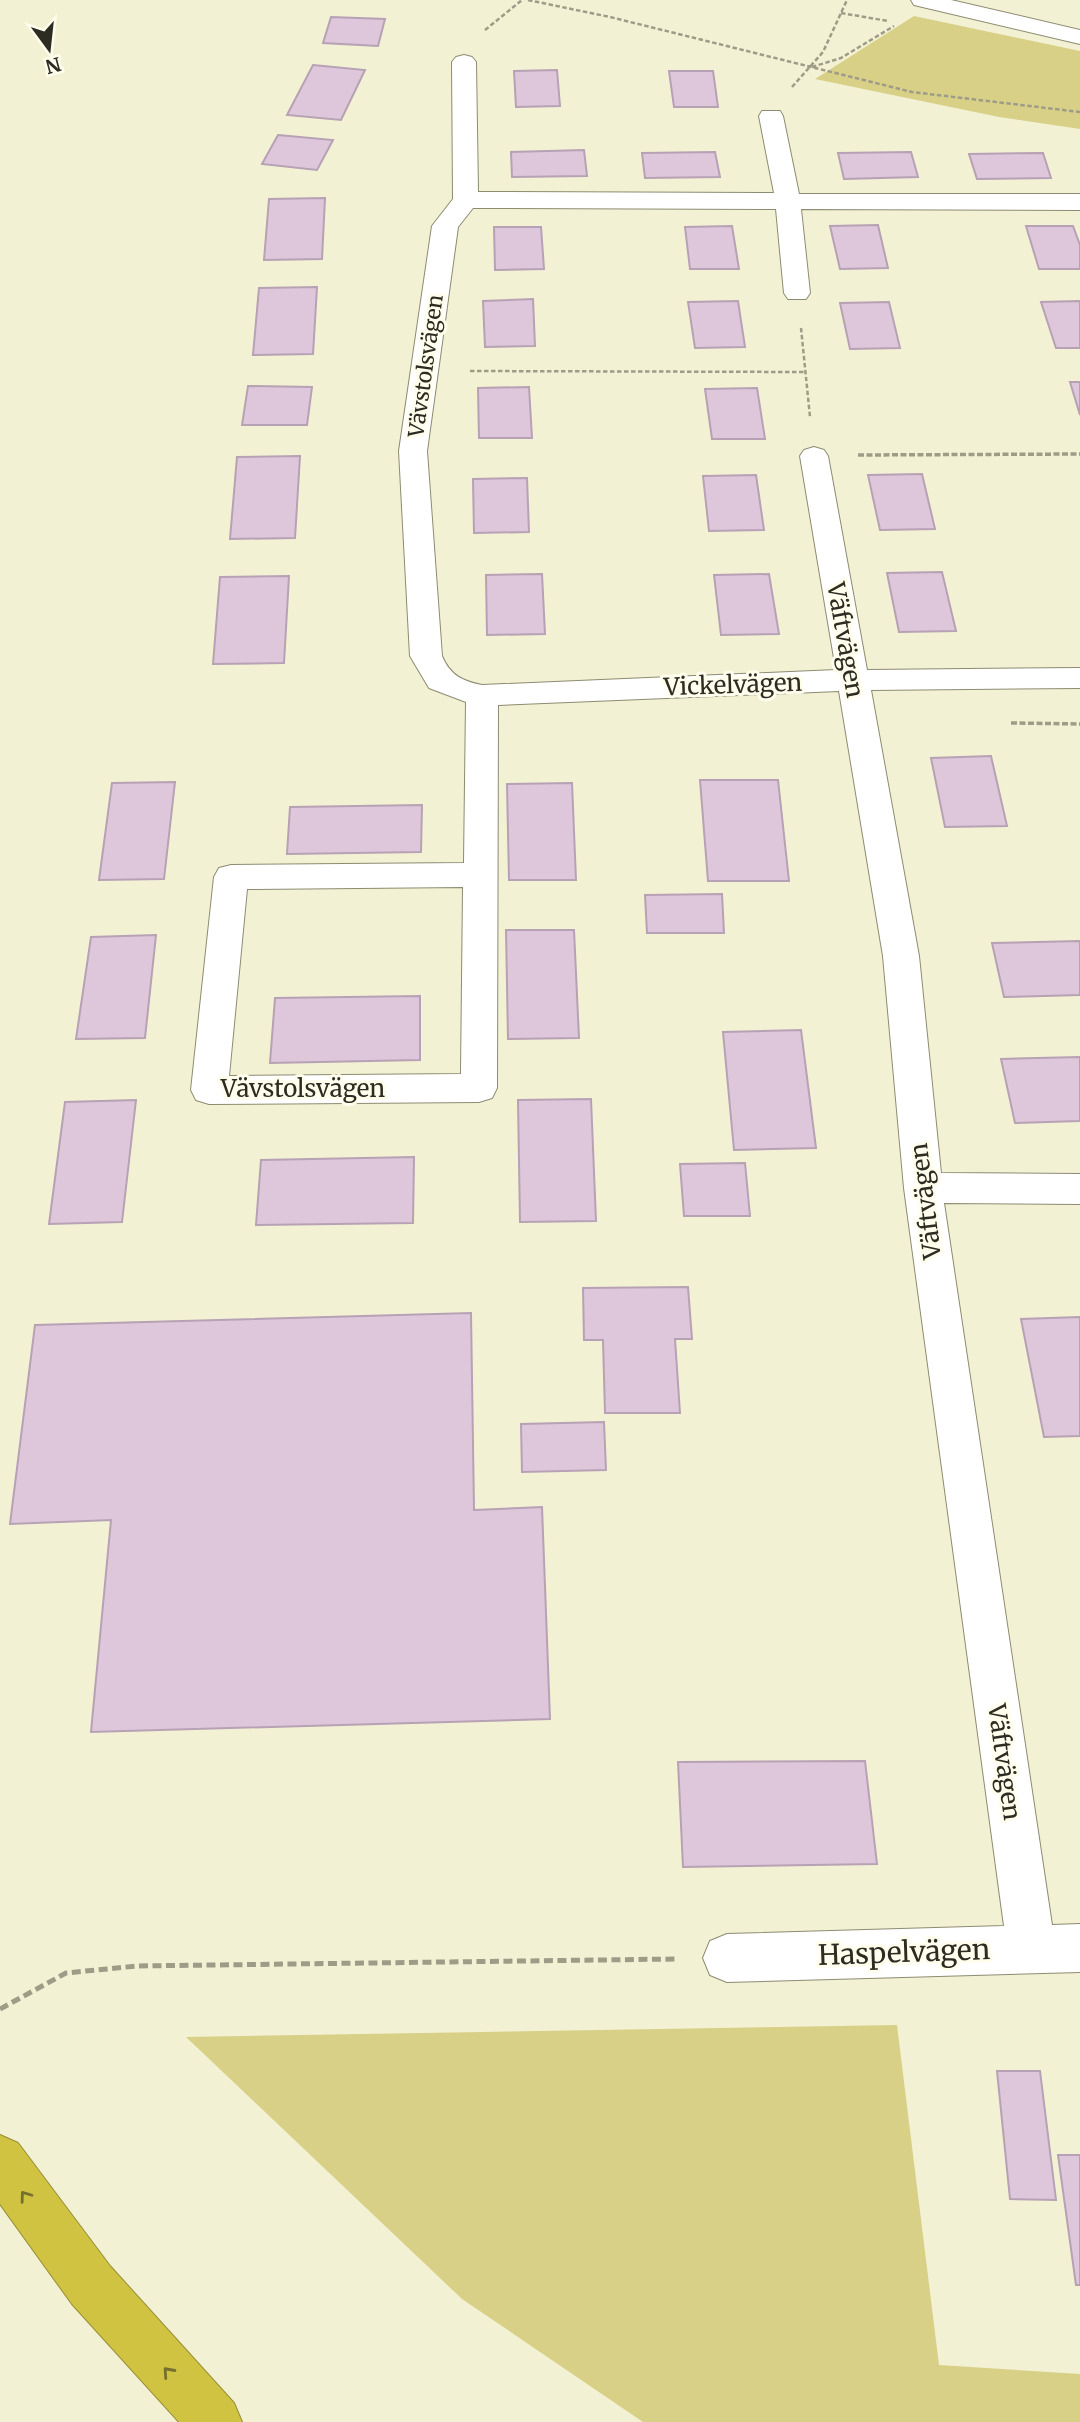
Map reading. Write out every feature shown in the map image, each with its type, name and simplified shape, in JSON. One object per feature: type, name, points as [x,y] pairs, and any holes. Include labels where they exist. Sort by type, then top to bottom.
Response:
[{"type":"highway","points":[[0,2161],[91,2285],[215,2422]]},
{"type":"street","points":[[922,0],[1080,37]]},
{"type":"street","points":[[464,62],[466,200],[1080,202]]},
{"type":"street","points":[[771,116],[788,200],[797,293]]},
{"type":"street","name":"Vävstolsvägen","points":[[433,676],[426,656],[413,452],[445,226],[466,200]]},
{"type":"street","name":"Väftvägen","points":[[814,456],[901,956],[923,1188],[1031,1947]]},
{"type":"street","name":"Vickelvägen","points":[[433,676],[454,690],[482,695],[851,680],[1080,678]]},
{"type":"street","name":"Vävstolsvägen","points":[[482,695],[483,875],[479,1088],[209,1090],[231,877],[483,875]]},
{"type":"street","points":[[923,1188],[1080,1189]]},
{"type":"street","name":"Haspelvägen","points":[[727,1958],[1031,1947],[1080,1948]]},
{"type":"path","points":[[464,62],[488,27],[522,0]]},
{"type":"path","points":[[528,0],[610,17],[912,92],[1080,112]]},
{"type":"path","points":[[771,116],[778,101],[823,51],[846,0]]},
{"type":"path","points":[[811,67],[841,58],[899,23],[841,13]]},
{"type":"path","points":[[797,293],[814,456],[1080,454]]},
{"type":"path","points":[[426,371],[805,372]]},
{"type":"path","points":[[0,2009],[66,1973],[137,1966],[727,1958]]},
{"type":"shaded area","points":[[914,16],[1080,51],[1080,129],[999,117],[815,79]]},
{"type":"shaded area","points":[[897,2025],[939,2365],[1080,2374],[1080,2422],[643,2422],[462,2299],[186,2037]]},
{"type":"building","points":[[331,17],[385,19],[378,46],[323,43]]},
{"type":"building","points":[[313,65],[365,70],[341,120],[287,115]]},
{"type":"building","points":[[557,70],[560,106],[516,107],[514,71]]},
{"type":"building","points":[[669,71],[713,71],[718,107],[674,107]]},
{"type":"building","points":[[278,135],[333,140],[317,170],[262,164]]},
{"type":"building","points":[[584,150],[587,176],[512,177],[511,152]]},
{"type":"building","points":[[715,152],[720,177],[645,178],[642,153]]},
{"type":"building","points":[[911,152],[918,177],[844,179],[838,153]]},
{"type":"building","points":[[1043,153],[1051,178],[977,179],[969,154]]},
{"type":"building","points":[[325,198],[322,259],[264,260],[269,199]]},
{"type":"building","points":[[878,225],[888,268],[840,269],[830,226]]},
{"type":"building","points":[[732,226],[739,269],[690,269],[685,227]]},
{"type":"building","points":[[1026,226],[1073,226],[1080,245],[1080,269],[1039,269]]},
{"type":"building","points":[[494,227],[541,227],[544,269],[495,270]]},
{"type":"building","points":[[317,287],[313,354],[253,355],[259,288]]},
{"type":"building","points":[[533,299],[535,346],[485,347],[483,301]]},
{"type":"building","points":[[738,301],[745,347],[695,348],[688,302]]},
{"type":"building","points":[[1080,301],[1080,348],[1056,348],[1041,302]]},
{"type":"building","points":[[889,302],[900,348],[850,349],[840,303]]},
{"type":"building","points":[[1070,382],[1080,382],[1080,415]]},
{"type":"building","points":[[248,386],[312,387],[307,425],[242,425]]},
{"type":"building","points":[[529,387],[532,438],[479,438],[478,388]]},
{"type":"building","points":[[757,388],[765,439],[712,439],[705,389]]},
{"type":"building","points":[[300,456],[295,538],[230,539],[237,457]]},
{"type":"building","points":[[922,474],[935,529],[880,530],[868,475]]},
{"type":"building","points":[[756,475],[764,530],[709,531],[703,476]]},
{"type":"building","points":[[527,478],[529,532],[474,533],[473,479]]},
{"type":"building","points":[[942,572],[956,631],[899,632],[887,573]]},
{"type":"building","points":[[542,574],[545,634],[487,635],[486,575]]},
{"type":"building","points":[[769,574],[779,634],[721,635],[714,575]]},
{"type":"building","points":[[289,576],[284,663],[213,664],[220,577]]},
{"type":"building","points":[[991,756],[1007,826],[945,827],[931,758]]},
{"type":"building","points":[[700,780],[778,780],[789,881],[708,881]]},
{"type":"building","points":[[175,782],[164,879],[99,880],[112,783]]},
{"type":"building","points":[[572,783],[576,880],[509,880],[507,784]]},
{"type":"building","points":[[422,805],[421,852],[287,854],[290,807]]},
{"type":"building","points":[[722,894],[724,933],[647,933],[645,895]]},
{"type":"building","points":[[506,930],[574,930],[579,1038],[508,1039]]},
{"type":"building","points":[[156,935],[145,1038],[76,1039],[91,937]]},
{"type":"building","points":[[1080,941],[1080,995],[1004,997],[992,943]]},
{"type":"building","points":[[420,996],[420,1060],[270,1063],[275,998]]},
{"type":"building","points":[[801,1030],[816,1148],[734,1150],[723,1032]]},
{"type":"building","points":[[1080,1057],[1080,1121],[1015,1123],[1001,1059]]},
{"type":"building","points":[[591,1099],[596,1221],[520,1222],[518,1100]]},
{"type":"building","points":[[136,1100],[122,1222],[49,1224],[65,1102]]},
{"type":"building","points":[[414,1157],[413,1223],[256,1225],[261,1160]]},
{"type":"building","points":[[745,1163],[750,1216],[684,1216],[680,1164]]},
{"type":"building","points":[[688,1287],[692,1339],[675,1339],[680,1413],[605,1413],[603,1340],[584,1340],[583,1288]]},
{"type":"building","points":[[471,1313],[474,1510],[542,1507],[550,1719],[91,1732],[111,1520],[10,1524],[35,1325]]},
{"type":"building","points":[[1080,1317],[1080,1436],[1044,1437],[1021,1319]]},
{"type":"building","points":[[604,1422],[606,1470],[522,1472],[521,1424]]},
{"type":"building","points":[[865,1761],[877,1864],[683,1867],[678,1762]]},
{"type":"building","points":[[997,2071],[1040,2071],[1056,2200],[1010,2199]]},
{"type":"building","points":[[1058,2155],[1080,2155],[1080,2285],[1076,2285]]}]
